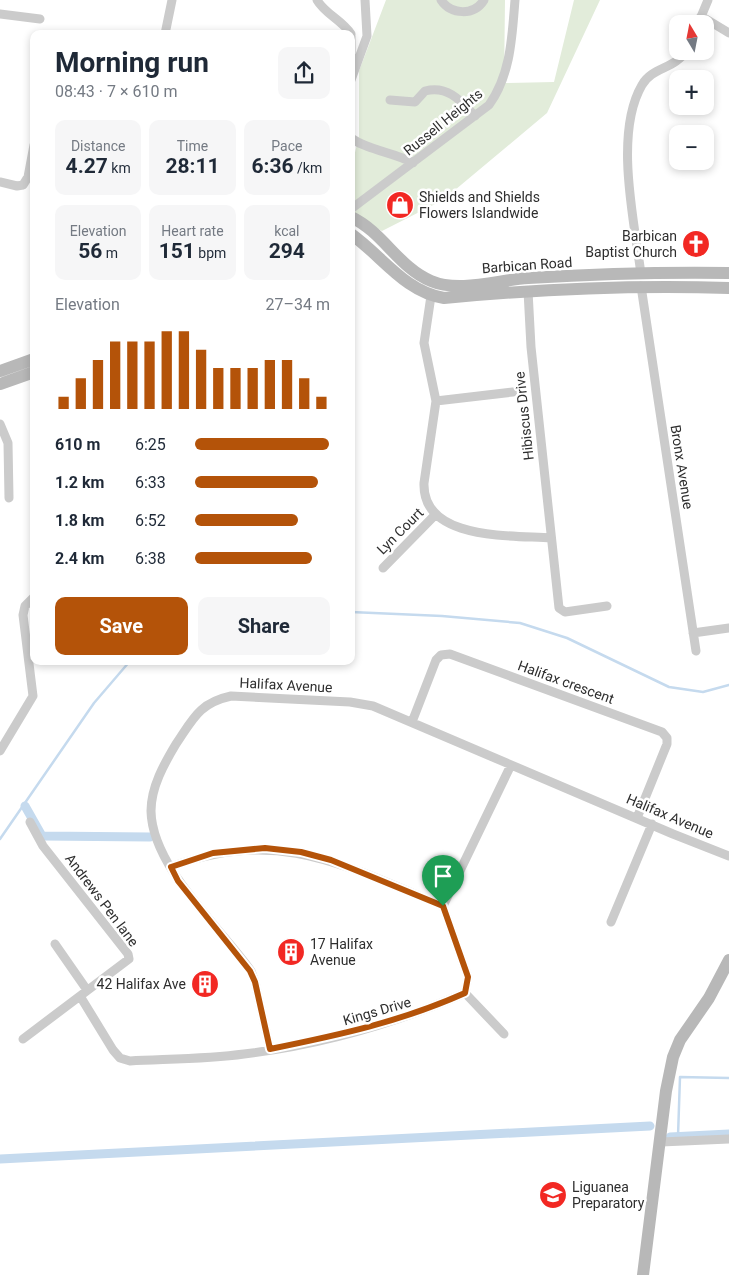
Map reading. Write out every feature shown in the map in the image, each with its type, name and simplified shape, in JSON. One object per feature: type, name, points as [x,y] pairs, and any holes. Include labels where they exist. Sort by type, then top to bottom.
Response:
[{"type":"main road","name":"Barbican Road","points":[[355,220],[373,231],[422,276],[443,284],[463,285],[527,278],[641,280],[729,288]]},
{"type":"main road","name":"Barbican Road","points":[[355,237],[414,287],[431,296],[444,298],[729,273]]},
{"type":"main road","points":[[0,371],[30,360]]},
{"type":"main road","points":[[0,384],[30,373]]},
{"type":"main road","points":[[643,1275],[664,1120],[666,1092],[673,1057],[680,1040],[709,998],[729,960]]},
{"type":"street","points":[[166,30],[172,0]]},
{"type":"street","points":[[317,0],[320,6],[346,25],[348,30]]},
{"type":"street","points":[[355,69],[367,36],[365,0]]},
{"type":"street","points":[[441,0],[454,11],[468,11],[476,9],[484,0]]},
{"type":"street","name":"Russell Heights","points":[[355,206],[489,105],[500,89],[511,51],[515,0]]},
{"type":"street","points":[[701,15],[708,0]]},
{"type":"street","points":[[0,14],[40,19]]},
{"type":"street","points":[[714,26],[729,32]]},
{"type":"street","name":"Bronx Avenue","points":[[678,60],[675,64],[650,74],[641,86],[631,119],[626,151],[641,280],[696,651]]},
{"type":"street","points":[[390,100],[415,102],[425,91],[438,90],[449,92],[475,116]]},
{"type":"street","points":[[355,141],[359,144],[400,155],[413,164]]},
{"type":"street","points":[[0,182],[17,186],[23,185],[28,177],[30,166]]},
{"type":"street","name":"Hibiscus Drive","points":[[528,291],[531,347],[559,608],[565,612],[606,606]]},
{"type":"street","points":[[431,296],[424,343],[436,401],[424,493],[436,514],[451,526],[468,531],[551,538]]},
{"type":"street","points":[[436,401],[513,392]]},
{"type":"street","points":[[0,424],[8,443],[9,498]]},
{"type":"street","name":"Lyn Court","points":[[383,568],[436,514]]},
{"type":"street","points":[[30,602],[23,611],[30,635]]},
{"type":"street","points":[[693,633],[729,628]]},
{"type":"street","name":"Halifax crescent","points":[[412,722],[436,660],[441,655],[450,654],[662,732],[667,738],[667,744],[637,818]]},
{"type":"street","points":[[0,751],[33,696],[31,665]]},
{"type":"street","name":"Halifax Avenue","points":[[270,1049],[255,982],[250,971],[178,881],[154,831],[151,811],[162,767],[197,712],[215,700],[231,696],[350,702],[373,706],[729,856]]},
{"type":"street","points":[[504,1034],[465,993],[468,977],[443,906],[511,765]]},
{"type":"street","name":"Andrews Pen lane","points":[[23,1039],[129,960],[128,954],[43,846],[30,822]]},
{"type":"street","points":[[611,922],[652,824]]},
{"type":"street","points":[[171,867],[213,853],[234,850],[265,848],[301,852],[331,860],[443,906]]},
{"type":"street","name":"Kings Drive","points":[[55,944],[120,1058],[130,1061],[246,1054],[368,1029],[423,1012],[465,993]]},
{"type":"street","points":[[661,1142],[729,1138]]},
{"type":"green space","points":[[386,0],[505,0],[504,83],[554,82],[574,0],[600,0],[547,113],[443,200],[382,231],[355,216],[355,152],[359,136],[359,71]]},
{"type":"waterway","points":[[355,612],[442,616],[520,623],[567,638],[669,687],[703,692],[729,685]]},
{"type":"waterway","points":[[0,839],[94,703],[127,665]]},
{"type":"waterway","points":[[25,806],[42,836],[150,837]]},
{"type":"waterway","points":[[678,1136],[680,1077],[729,1078]]},
{"type":"waterway","points":[[0,1159],[650,1126]]},
{"type":"waterway","points":[[670,1137],[729,1134]]},
{"type":"place","name":"Shields and Shields Flowers Islandwide","points":[[400,205]]},
{"type":"place","name":"Barbican Baptist Church","points":[[696,244]]},
{"type":"place","name":"17 Halifax Avenue","points":[[291,952]]},
{"type":"place","name":"42 Halifax Ave","points":[[205,984]]},
{"type":"place","name":"Liguanea Preparatory","points":[[553,1195]]},
{"type":"route","points":[[265,848],[301,852],[331,860],[443,906],[468,977],[465,993],[423,1012],[368,1029],[270,1049],[255,982],[250,971],[178,881],[171,867],[213,853],[234,850],[265,848]]}]
